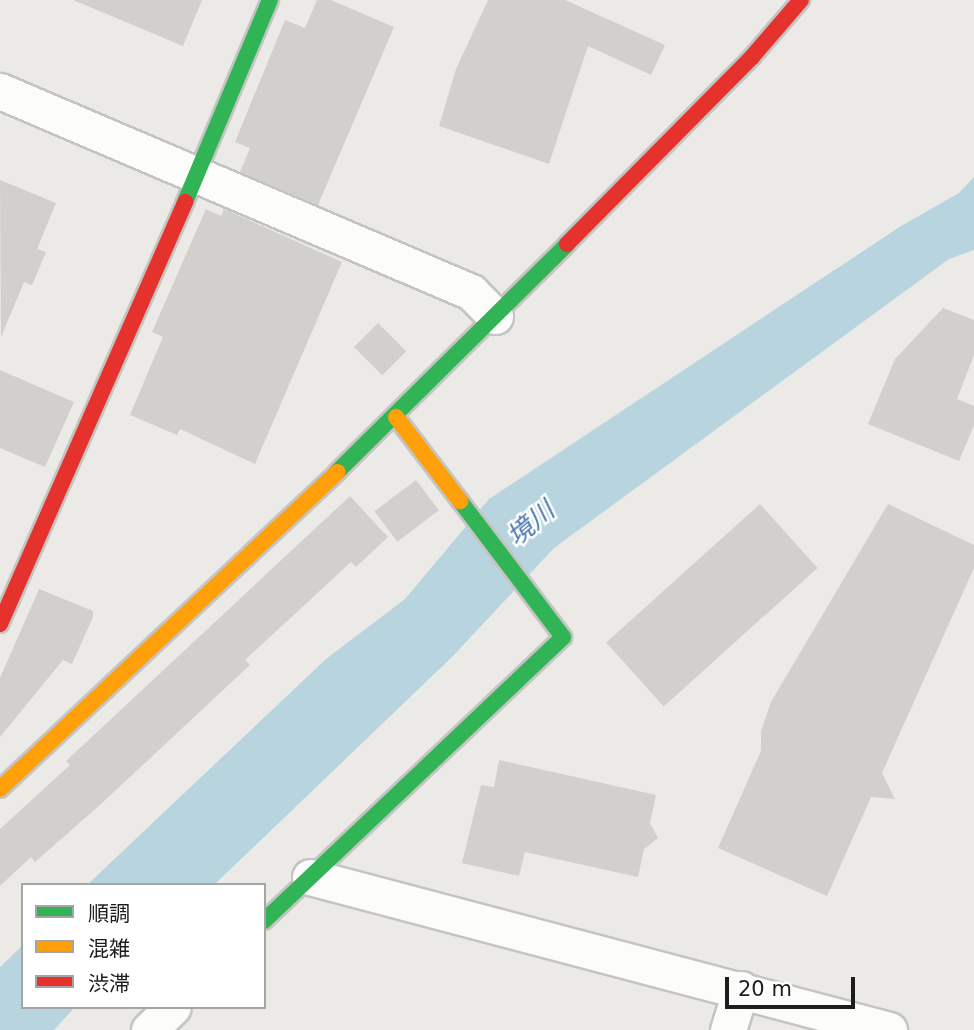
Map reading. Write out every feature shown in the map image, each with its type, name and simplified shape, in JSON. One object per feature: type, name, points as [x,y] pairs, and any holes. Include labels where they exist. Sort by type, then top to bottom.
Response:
[{"type":"street","points":[[0,624],[198,173],[270,0]]},
{"type":"street","points":[[0,789],[396,416],[752,57],[801,0]]},
{"type":"street","points":[[0,91],[198,173],[471,292],[495,316]]},
{"type":"street","points":[[266,919],[563,637],[396,416]]},
{"type":"street","points":[[310,877],[889,1030]]},
{"type":"street","points":[[728,1030],[740,989]]},
{"type":"street","points":[[149,1030],[171,1009]]},
{"type":"water","name":"境川","points":[[974,177],[974,250],[949,259],[554,548],[453,656],[216,883],[89,883],[326,659],[405,599],[489,499],[901,226],[959,193]]},
{"type":"water","points":[[21,947],[21,1009],[73,1009],[54,1030],[0,1030],[0,967]]},
{"type":"building","points":[[73,0],[202,0],[183,46]]},
{"type":"building","points":[[317,0],[331,0],[394,27],[318,205],[240,172],[250,148],[235,142],[285,20],[305,28]]},
{"type":"building","points":[[488,0],[565,0],[665,45],[651,75],[588,46],[549,164],[439,126],[456,69]]},
{"type":"building","points":[[0,180],[56,203],[37,249],[46,252],[32,285],[24,282],[1,337]]},
{"type":"building","points":[[206,209],[221,216],[224,209],[342,262],[255,464],[180,429],[177,435],[130,415],[163,337],[152,332]]},
{"type":"building","points":[[943,308],[974,320],[974,355],[957,399],[974,406],[974,425],[959,461],[868,424],[895,359]]},
{"type":"building","points":[[378,323],[406,351],[382,375],[354,347]]},
{"type":"building","points":[[0,370],[74,402],[45,467],[0,448]]},
{"type":"building","points":[[416,480],[439,510],[397,542],[374,511]]},
{"type":"building","points":[[350,496],[388,537],[356,567],[351,562],[245,660],[250,665],[101,804],[35,862],[31,857],[0,886],[0,829],[70,765],[66,761]]},
{"type":"building","points":[[760,504],[818,568],[664,706],[606,643]]},
{"type":"building","points":[[888,504],[974,545],[974,568],[882,773],[895,799],[871,797],[827,896],[718,848],[761,751],[761,731],[771,702]]},
{"type":"building","points":[[39,589],[93,611],[93,617],[72,664],[63,660],[0,737],[0,678]]},
{"type":"building","points":[[499,760],[656,795],[650,823],[658,838],[644,849],[638,877],[525,852],[519,876],[462,863],[481,785],[494,787]]},
{"type":"traffic: fast","points":[[185,202],[270,0]]},
{"type":"traffic: fast","points":[[337,472],[567,244]]},
{"type":"traffic: fast","points":[[266,919],[563,637],[460,501]]},
{"type":"traffic: slow","points":[[396,417],[460,501]]},
{"type":"traffic: slow","points":[[0,789],[337,472]]},
{"type":"traffic: jam","points":[[567,244],[752,57],[801,0]]},
{"type":"traffic: jam","points":[[0,624],[185,202]]}]
